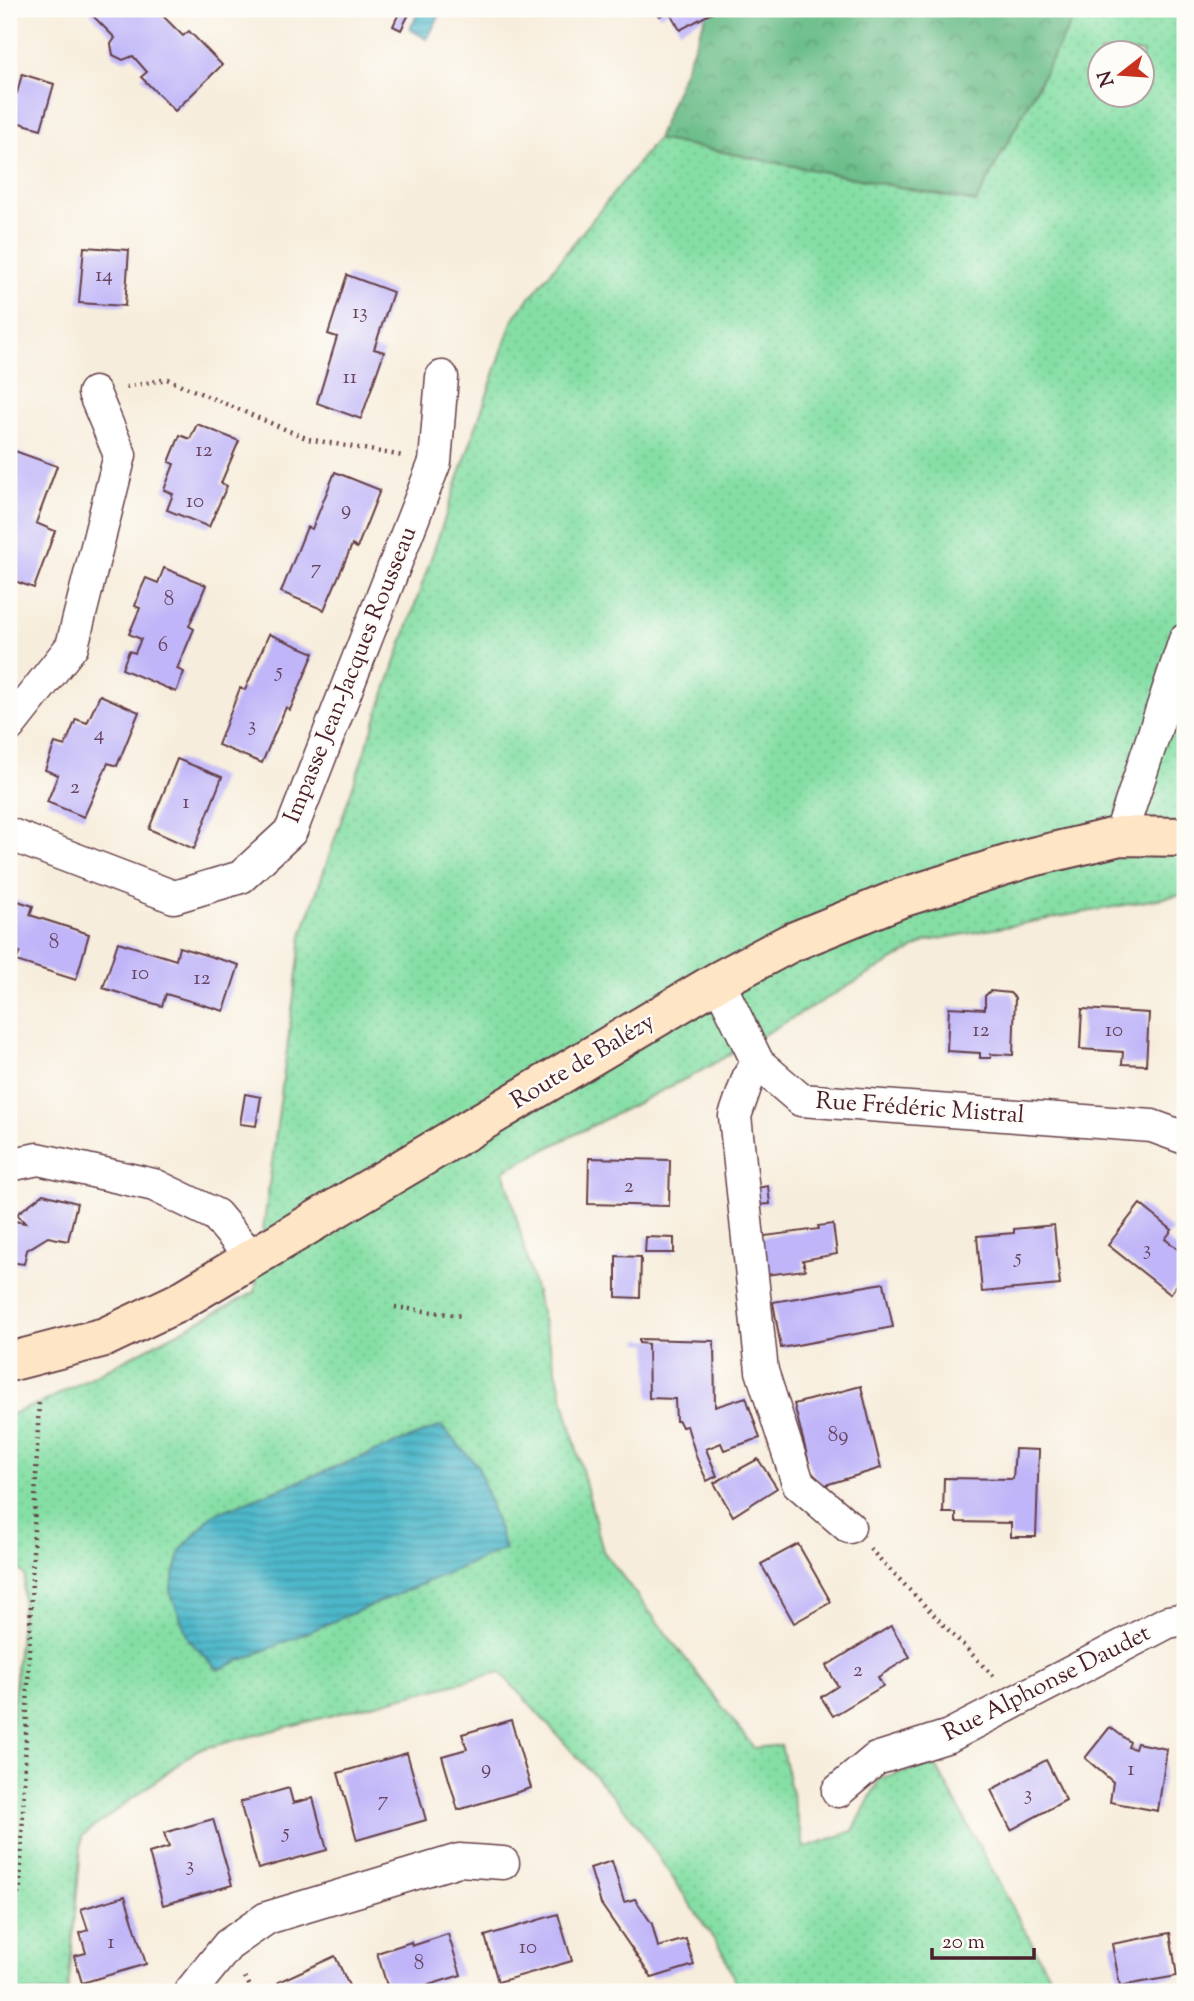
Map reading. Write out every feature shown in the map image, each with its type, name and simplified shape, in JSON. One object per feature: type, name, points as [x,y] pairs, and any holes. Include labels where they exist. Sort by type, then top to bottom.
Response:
[{"type":"main road","name":"Route de Balézy","points":[[9,1362],[105,1337],[177,1303],[718,981],[790,943],[901,898],[1028,858],[1120,836],[1185,837]]},
{"type":"street","name":"Impasse Jean-Jacques Rousseau","points":[[9,834],[174,897],[240,877],[290,831],[435,462],[442,377]]},
{"type":"street","points":[[9,726],[72,646],[120,455],[94,393]]},
{"type":"street","points":[[1120,836],[1185,640]]},
{"type":"street","name":"Rue Frédéric Mistral","points":[[718,981],[758,1063],[801,1100],[1152,1126],[1185,1138]]},
{"type":"street","points":[[758,1063],[748,1076],[735,1116],[762,1371],[798,1483],[849,1527]]},
{"type":"street","points":[[9,1165],[38,1159],[154,1185],[216,1215],[252,1258]]},
{"type":"street","name":"Rue Alphonse Daudet","points":[[838,1791],[876,1759],[949,1736],[1168,1622],[1185,1619]]},
{"type":"street","points":[[190,1992],[228,1945],[267,1918],[459,1860],[503,1863]]},
{"type":"path","points":[[94,393],[167,379],[308,439],[435,462]]},
{"type":"path","points":[[395,1307],[462,1316]]},
{"type":"path","points":[[9,1921],[20,1888],[39,1399]]},
{"type":"path","points":[[849,1527],[1018,1702]]},
{"type":"green space","points":[[709,9],[1078,9],[976,202],[657,139]]},
{"type":"green space","points":[[1078,9],[1185,9],[1185,894],[927,941],[697,1073],[504,1170],[603,1551],[754,1748],[781,1745],[804,1848],[853,1831],[880,1778],[935,1764],[1058,1992],[739,1992],[725,1956],[631,1816],[500,1672],[197,1750],[82,1836],[68,1992],[9,1992],[9,1749],[25,1576],[9,1556],[9,1415],[46,1401],[255,1292],[302,935],[513,319],[657,139],[976,202]]},
{"type":"water","points":[[420,9],[443,9],[427,39],[410,29]]},
{"type":"water","points":[[441,1426],[478,1466],[505,1549],[218,1670],[189,1640],[170,1591],[181,1550],[212,1515]]},
{"type":"building","points":[[94,9],[156,9],[183,36],[189,31],[222,65],[175,111],[141,77],[147,72],[133,56],[123,60],[113,55],[111,44],[115,38],[90,13]]},
{"type":"building","points":[[401,9],[410,12],[401,30],[393,26]]},
{"type":"building","points":[[655,9],[719,9],[680,30],[669,11],[660,16]]},
{"type":"building","points":[[22,74],[54,84],[41,129],[9,120],[12,92],[17,93]]},
{"type":"building","points":[[84,247],[129,250],[125,306],[79,303]]},
{"type":"building","points":[[347,275],[393,292],[374,349],[384,352],[361,419],[317,403],[337,337],[328,334]]},
{"type":"building","points":[[197,424],[239,441],[221,483],[227,486],[209,527],[167,510],[173,494],[164,490],[174,464],[169,462],[180,435],[190,439]]},
{"type":"building","points":[[12,450],[57,466],[36,523],[55,531],[34,588],[9,579],[9,458]]},
{"type":"building","points":[[335,472],[380,490],[357,548],[352,545],[324,610],[281,592],[307,527],[312,529]]},
{"type":"building","points":[[164,568],[206,585],[189,626],[194,629],[177,669],[184,672],[176,692],[122,669],[129,651],[135,653],[141,639],[129,634],[140,608],[135,606],[141,589],[146,578],[158,583]]},
{"type":"building","points":[[269,634],[314,653],[290,710],[286,707],[262,763],[218,745],[240,688],[245,690]]},
{"type":"building","points":[[100,695],[139,712],[117,766],[108,763],[84,817],[47,802],[58,775],[45,770],[55,743],[65,746],[76,719],[87,723]]},
{"type":"building","points":[[177,759],[222,777],[194,849],[149,829]]},
{"type":"building","points":[[9,898],[33,906],[30,915],[89,934],[76,980],[16,961],[20,952],[9,949]]},
{"type":"building","points":[[118,942],[176,960],[179,947],[239,965],[224,1011],[166,994],[162,1006],[103,988]]},
{"type":"building","points":[[990,991],[1010,993],[1015,998],[1013,1055],[991,1054],[991,1058],[980,1058],[980,1053],[947,1051],[949,1007],[985,1009],[985,996]]},
{"type":"building","points":[[1082,1009],[1149,1013],[1146,1065],[1122,1064],[1123,1052],[1080,1049]]},
{"type":"building","points":[[245,1094],[261,1097],[256,1126],[240,1124]]},
{"type":"building","points":[[589,1158],[670,1160],[669,1206],[588,1204]]},
{"type":"building","points":[[768,1186],[770,1204],[753,1205],[751,1189]]},
{"type":"building","points":[[43,1194],[77,1203],[68,1241],[48,1237],[27,1250],[24,1264],[9,1262],[9,1220],[25,1223],[17,1214]]},
{"type":"building","points":[[1140,1204],[1172,1230],[1165,1239],[1185,1255],[1185,1274],[1170,1294],[1108,1245]]},
{"type":"building","points":[[833,1224],[837,1254],[803,1260],[805,1270],[766,1275],[757,1237],[819,1229],[818,1226]]},
{"type":"building","points":[[1054,1225],[1060,1285],[982,1292],[977,1236],[1014,1233],[1014,1229]]},
{"type":"building","points":[[646,1237],[674,1238],[674,1253],[645,1253]]},
{"type":"building","points":[[616,1256],[641,1257],[640,1298],[616,1297]]},
{"type":"building","points":[[884,1283],[893,1327],[781,1348],[773,1302]]},
{"type":"building","points":[[639,1339],[714,1341],[715,1407],[746,1397],[760,1438],[724,1450],[721,1443],[706,1449],[717,1476],[707,1481],[687,1426],[682,1427],[679,1421],[676,1421],[675,1399],[649,1398],[648,1344],[639,1343]]},
{"type":"building","points":[[861,1386],[881,1468],[822,1486],[811,1471],[794,1404]]},
{"type":"building","points":[[1015,1449],[1039,1450],[1036,1537],[1011,1537],[1011,1523],[956,1522],[956,1513],[943,1513],[944,1478],[1013,1479]]},
{"type":"building","points":[[758,1459],[777,1488],[733,1516],[714,1483]]},
{"type":"building","points":[[798,1544],[831,1602],[794,1623],[761,1564]]},
{"type":"building","points":[[891,1626],[910,1657],[878,1677],[883,1686],[833,1716],[821,1697],[838,1686],[826,1666]]},
{"type":"building","points":[[511,1720],[531,1788],[458,1810],[442,1756],[467,1749],[462,1734]]},
{"type":"building","points":[[1110,1727],[1130,1742],[1128,1747],[1135,1749],[1137,1743],[1167,1749],[1158,1811],[1110,1802],[1113,1782],[1085,1758]]},
{"type":"building","points":[[407,1753],[426,1820],[357,1840],[338,1773]]},
{"type":"building","points":[[1046,1760],[1066,1800],[1011,1830],[991,1790]]},
{"type":"building","points":[[289,1788],[293,1803],[313,1798],[327,1850],[258,1869],[240,1802]]},
{"type":"building","points":[[213,1819],[232,1885],[163,1905],[149,1853],[169,1847],[164,1833]]},
{"type":"building","points":[[612,1861],[624,1902],[635,1899],[652,1924],[658,1947],[686,1939],[694,1965],[652,1978],[601,1904],[590,1868]]},
{"type":"building","points":[[125,1896],[146,1964],[82,1983],[74,1956],[86,1953],[80,1933],[88,1930],[81,1909]]},
{"type":"building","points":[[558,1914],[572,1961],[498,1982],[485,1936]]},
{"type":"building","points":[[1170,1933],[1177,1976],[1120,1986],[1112,1944]]},
{"type":"building","points":[[448,1934],[461,1975],[406,1992],[389,1992],[377,1953],[411,1942],[412,1946]]},
{"type":"building","points":[[335,1956],[352,1992],[282,1992],[278,1982]]}]
